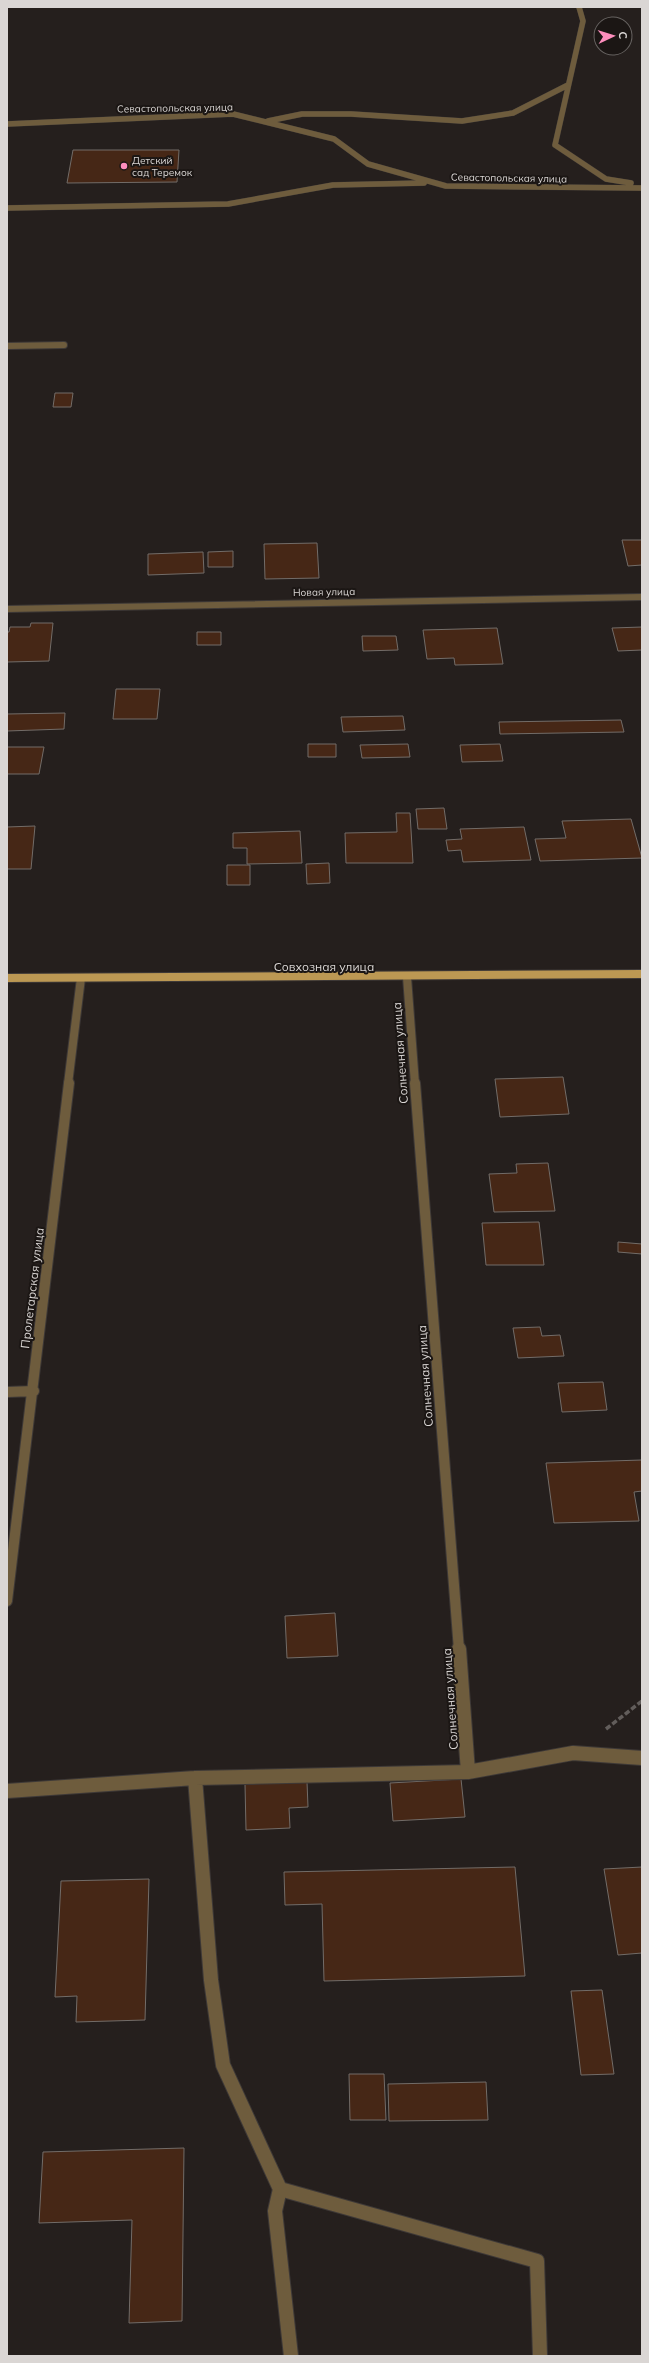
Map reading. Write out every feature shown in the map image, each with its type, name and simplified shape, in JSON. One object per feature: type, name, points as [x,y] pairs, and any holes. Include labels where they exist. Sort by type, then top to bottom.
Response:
[{"type":"main road","name":"Совхозная улица","points":[[7,978],[407,977],[642,974]]},
{"type":"street","points":[[579,7],[583,21],[556,145],[606,179],[642,185]]},
{"type":"street","points":[[264,122],[302,114],[351,114],[462,121],[512,113],[568,85]]},
{"type":"street","name":"Севастопольская улица","points":[[7,124],[233,114],[334,139],[368,164],[446,186],[642,188]]},
{"type":"street","points":[[7,208],[228,204],[333,185],[436,183]]},
{"type":"street","points":[[7,346],[64,345]]},
{"type":"street","name":"Новая улица","points":[[7,609],[155,605],[642,597]]},
{"type":"street","name":"Солнечная улица","points":[[407,977],[468,1772]]},
{"type":"street","name":"Пролетарская улица","points":[[7,1601],[34,1391],[81,978]]},
{"type":"street","points":[[7,1392],[34,1391]]},
{"type":"street","points":[[7,1791],[195,1778],[468,1772],[573,1753],[642,1758]]},
{"type":"street","points":[[195,1778],[211,1980],[223,2065],[280,2189],[275,2211],[290,2356]]},
{"type":"street","points":[[280,2189],[537,2261],[540,2356]]},
{"type":"building","name":"Детский сад Теремок","points":[[73,150],[179,150],[177,182],[67,183]]},
{"type":"building","points":[[55,393],[73,393],[71,407],[53,407]]},
{"type":"building","points":[[622,540],[642,540],[642,565],[628,566]]},
{"type":"building","points":[[317,543],[319,578],[265,579],[264,544]]},
{"type":"building","points":[[233,551],[233,567],[208,567],[208,552]]},
{"type":"building","points":[[203,552],[204,573],[148,575],[148,554]]},
{"type":"building","points":[[31,623],[53,623],[49,661],[7,662],[7,632],[9,632],[10,627],[30,627]]},
{"type":"building","points":[[642,627],[642,650],[618,651],[612,628]]},
{"type":"building","points":[[497,628],[503,664],[455,665],[454,658],[427,659],[423,630]]},
{"type":"building","points":[[197,632],[221,632],[221,645],[197,645]]},
{"type":"building","points":[[362,636],[396,636],[398,650],[363,651]]},
{"type":"building","points":[[116,689],[160,689],[157,719],[113,719]]},
{"type":"building","points":[[65,713],[64,729],[7,731],[7,714]]},
{"type":"building","points":[[403,716],[405,730],[343,732],[341,717]]},
{"type":"building","points":[[621,720],[624,732],[500,734],[499,722]]},
{"type":"building","points":[[308,744],[336,744],[336,757],[308,757]]},
{"type":"building","points":[[408,744],[410,757],[362,758],[360,745]]},
{"type":"building","points":[[500,744],[503,761],[462,762],[460,745]]},
{"type":"building","points":[[7,747],[44,747],[39,774],[7,774]]},
{"type":"building","points":[[444,808],[447,829],[418,829],[416,809]]},
{"type":"building","points":[[396,813],[410,813],[413,863],[346,863],[345,833],[397,832]]},
{"type":"building","points":[[631,819],[642,858],[540,861],[535,839],[566,838],[562,821]]},
{"type":"building","points":[[35,826],[31,869],[7,869],[7,827]]},
{"type":"building","points":[[524,827],[531,860],[463,862],[461,850],[448,851],[446,840],[462,839],[460,829]]},
{"type":"building","points":[[300,831],[302,863],[247,864],[247,848],[233,848],[233,833]]},
{"type":"building","points":[[329,863],[330,883],[307,884],[306,864]]},
{"type":"building","points":[[227,865],[250,865],[250,885],[227,885]]},
{"type":"building","points":[[563,1077],[569,1114],[500,1117],[495,1079]]},
{"type":"building","points":[[548,1163],[555,1211],[494,1212],[489,1174],[517,1173],[516,1164]]},
{"type":"building","points":[[539,1222],[544,1265],[486,1265],[482,1223]]},
{"type":"building","points":[[618,1242],[642,1244],[642,1254],[618,1252]]},
{"type":"building","points":[[540,1327],[542,1336],[560,1335],[564,1356],[518,1358],[513,1328]]},
{"type":"building","points":[[603,1382],[607,1410],[562,1412],[558,1383]]},
{"type":"building","points":[[642,1460],[642,1491],[634,1492],[639,1521],[554,1523],[546,1463]]},
{"type":"building","points":[[335,1613],[338,1656],[287,1658],[285,1616]]},
{"type":"building","points":[[461,1779],[465,1817],[393,1821],[390,1783]]},
{"type":"building","points":[[307,1782],[308,1807],[289,1808],[290,1828],[246,1830],[245,1784]]},
{"type":"building","points":[[515,1867],[525,1976],[324,1981],[322,1904],[285,1905],[284,1872]]},
{"type":"building","points":[[642,1867],[642,1953],[618,1955],[604,1869]]},
{"type":"building","points":[[149,1879],[145,2020],[76,2022],[77,1996],[55,1997],[61,1881]]},
{"type":"building","points":[[602,1990],[614,2074],[581,2075],[571,1991]]},
{"type":"building","points":[[349,2074],[384,2074],[386,2120],[350,2120]]},
{"type":"building","points":[[486,2082],[488,2120],[389,2121],[388,2084]]},
{"type":"building","points":[[184,2148],[182,2321],[129,2323],[132,2220],[39,2223],[43,2152]]},
{"type":"place","name":"Детский сад Теремок","points":[[124,166]]}]
